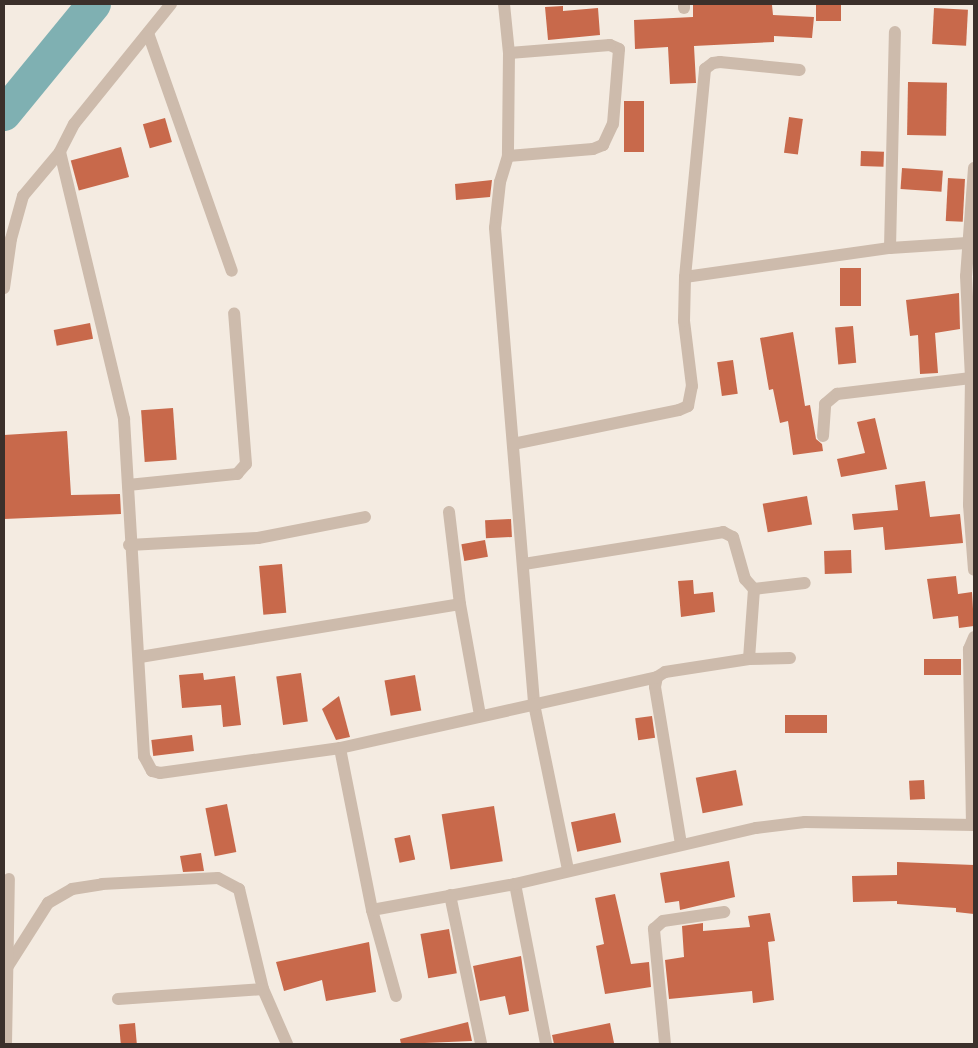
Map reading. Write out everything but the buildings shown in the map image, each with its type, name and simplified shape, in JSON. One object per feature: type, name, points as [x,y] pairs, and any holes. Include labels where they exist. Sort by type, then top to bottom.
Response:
[{"type":"street","points":[[4,288],[11,239],[23,196],[60,152],[74,124],[171,4]]},
{"type":"street","points":[[504,4],[509,53],[508,156],[499,189],[495,228],[534,704],[568,870]]},
{"type":"street","points":[[890,248],[895,32]]},
{"type":"street","points":[[148,33],[232,271]]},
{"type":"street","points":[[508,156],[594,149],[603,145],[612,124],[619,49],[610,45],[509,53]]},
{"type":"street","points":[[513,444],[679,410],[688,406],[692,386],[684,321],[685,276],[705,69],[713,63],[720,62],[800,70]]},
{"type":"street","points":[[60,152],[124,419],[129,545],[140,657],[144,756],[152,771],[177,771],[340,748],[480,715],[657,677],[665,672],[749,659],[790,658]]},
{"type":"street","points":[[974,168],[967,243],[974,570]]},
{"type":"street","points":[[685,276],[890,248],[967,243]]},
{"type":"street","points":[[128,485],[237,474],[246,464],[234,313]]},
{"type":"street","points":[[823,436],[825,404],[837,394],[971,378]]},
{"type":"street","points":[[449,512],[460,604],[480,715]]},
{"type":"street","points":[[129,545],[258,538],[365,517]]},
{"type":"street","points":[[524,564],[723,532],[733,537],[746,579],[754,589],[749,659]]},
{"type":"street","points":[[754,589],[805,583]]},
{"type":"street","points":[[140,657],[460,604]]},
{"type":"street","points":[[372,910],[515,884],[739,831],[806,822],[973,825],[969,649],[974,637]]},
{"type":"street","points":[[657,677],[656,687],[681,844]]},
{"type":"street","points":[[340,748],[372,910],[396,996]]},
{"type":"street","points":[[8,966],[48,904],[72,889],[102,884],[218,878],[239,889],[263,989],[287,1044]]},
{"type":"street","points":[[6,1044],[9,880]]},
{"type":"street","points":[[515,884],[546,1044]]},
{"type":"street","points":[[450,895],[480,1044]]},
{"type":"street","points":[[665,1044],[654,929],[663,921],[724,912]]},
{"type":"street","points":[[118,999],[263,989]]},
{"type":"waterway","points":[[4,114],[94,4]]}]
